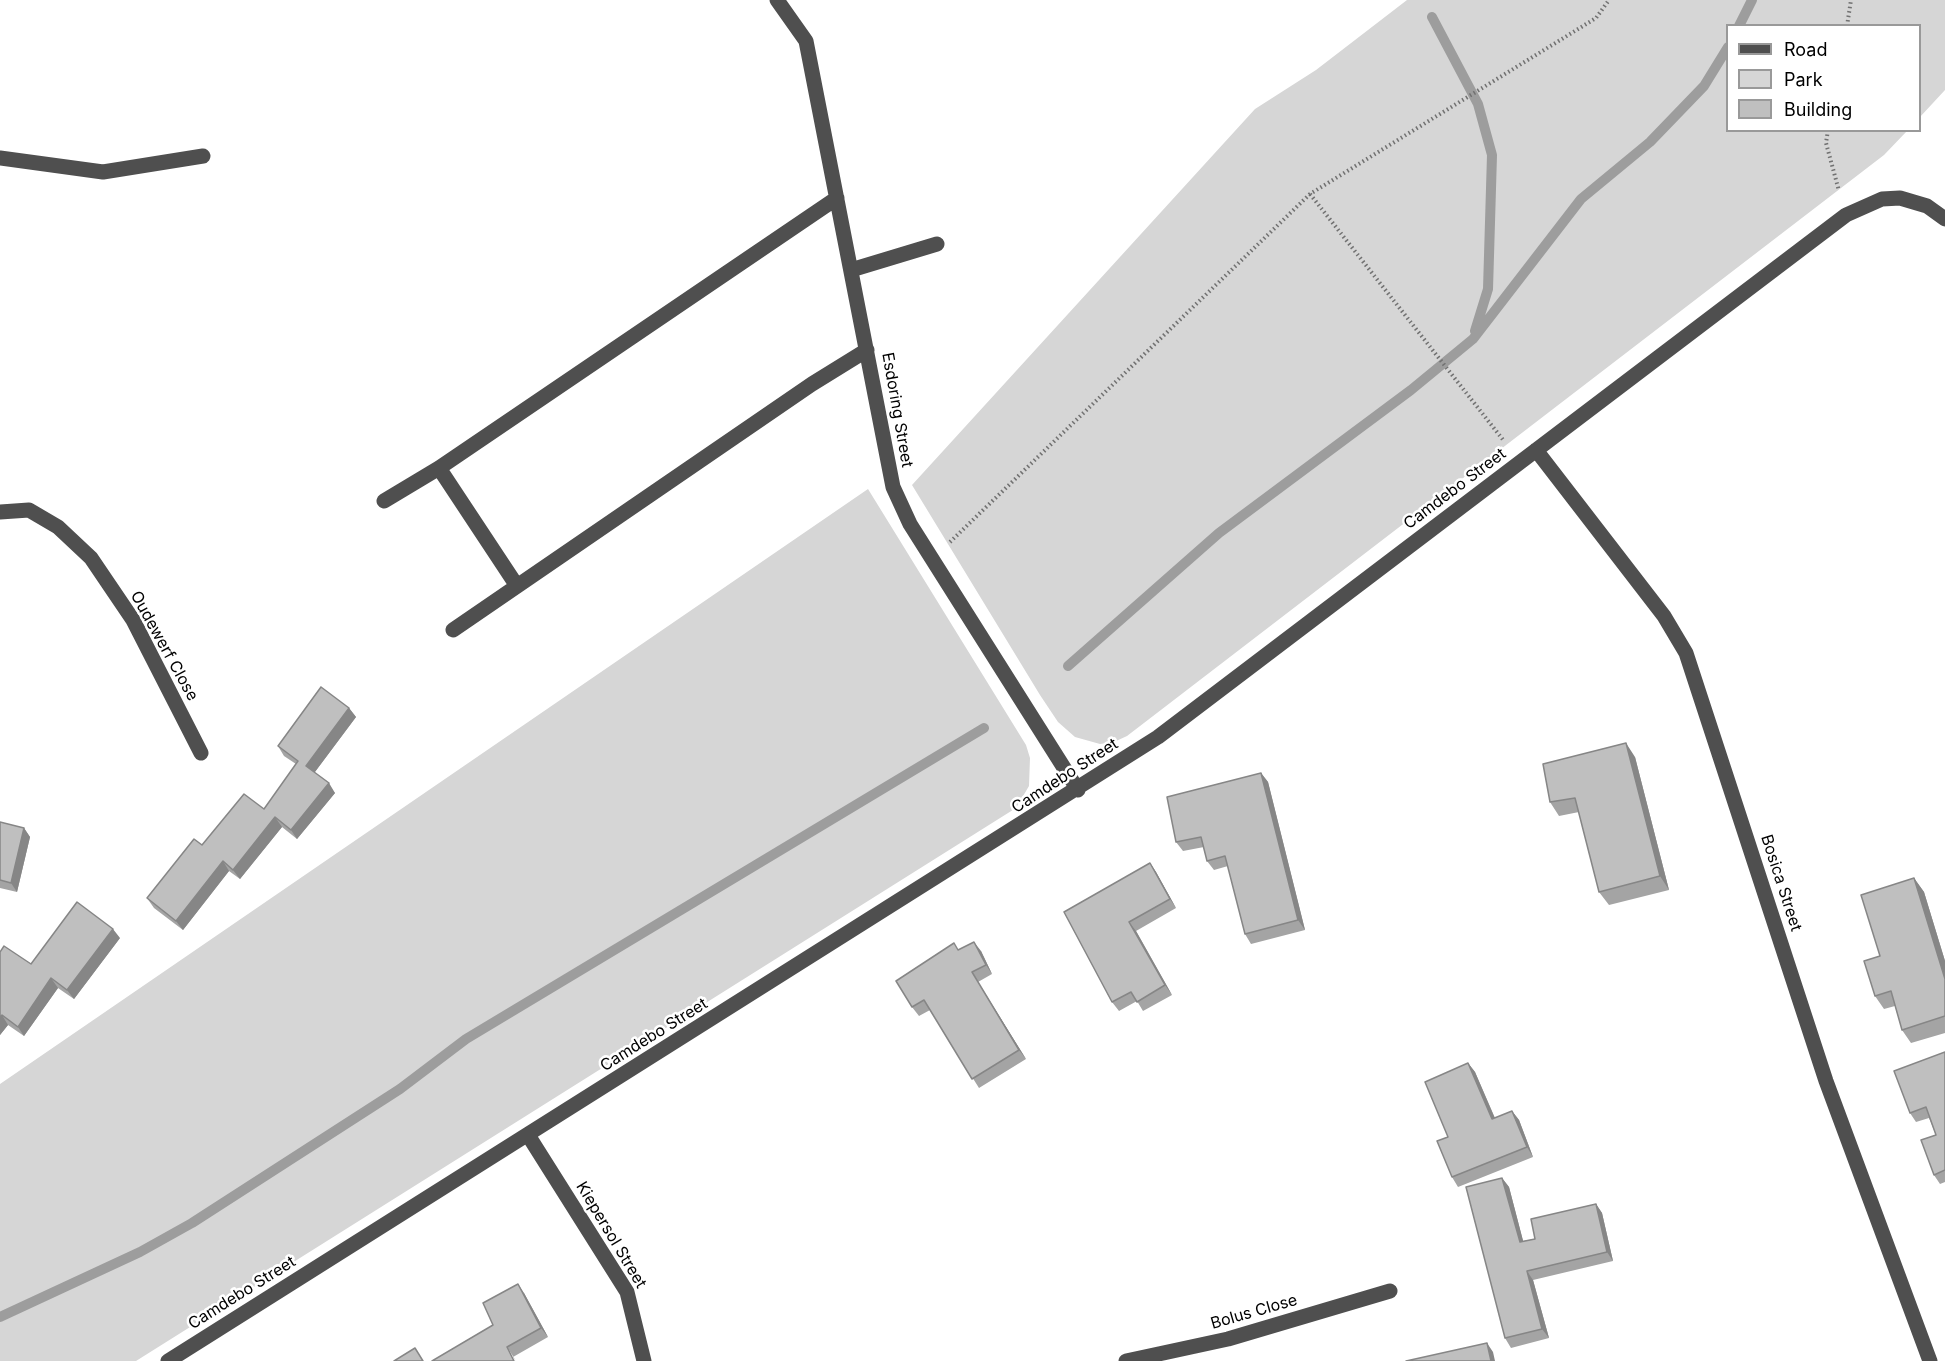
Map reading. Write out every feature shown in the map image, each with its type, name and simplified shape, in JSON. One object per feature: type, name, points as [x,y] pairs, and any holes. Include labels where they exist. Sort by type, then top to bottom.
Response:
[{"type":"street","name":"Esdoring Street","points":[[777,0],[806,40],[893,487],[910,524],[1078,790]]},
{"type":"street","points":[[0,158],[103,172],[203,156]]},
{"type":"street","points":[[384,501],[439,468],[837,198]]},
{"type":"street","name":"Camdebo Street","points":[[168,1361],[1078,790],[1158,737],[1846,215],[1882,199],[1900,198],[1927,206],[1945,219]]},
{"type":"street","points":[[851,270],[937,244]]},
{"type":"street","points":[[453,630],[812,384],[867,350]]},
{"type":"street","name":"Bosica Street","points":[[1536,450],[1664,616],[1686,654],[1826,1081],[1930,1361]]},
{"type":"street","points":[[439,468],[517,586]]},
{"type":"street","name":"Oudewerf Close","points":[[0,512],[29,510],[58,527],[91,558],[133,620],[201,753]]},
{"type":"street","name":"Kiepersol Street","points":[[528,1136],[627,1292],[644,1361]]},
{"type":"street","name":"Bolus Close","points":[[1126,1361],[1228,1339],[1390,1291]]},
{"type":"path","points":[[933,560],[1310,194],[1596,18],[1609,0]]},
{"type":"path","points":[[1847,24],[1851,0]]},
{"type":"path","points":[[1828,132],[1826,143],[1846,215]]},
{"type":"path","points":[[1310,194],[1520,462]]},
{"type":"green space","points":[[1407,0],[1945,0],[1945,90],[1921,116],[1921,24],[1726,24],[1726,132],[1906,132],[1884,155],[1127,736],[1114,742],[1100,744],[1075,737],[1058,722],[1040,695],[912,485],[1255,109],[1316,70]]},
{"type":"green space","points":[[868,489],[1026,745],[1030,758],[1029,786],[1016,808],[136,1361],[0,1361],[0,1084]]},
{"type":"building","points":[[321,687],[349,708],[306,766],[329,783],[291,830],[275,817],[233,870],[223,861],[176,921],[147,898],[194,839],[202,845],[244,794],[264,809],[298,761],[278,746]]},
{"type":"building","points":[[1626,743],[1660,876],[1599,892],[1575,798],[1550,802],[1543,764]]},
{"type":"building","points":[[1261,773],[1298,920],[1245,934],[1225,856],[1207,861],[1201,837],[1176,842],[1167,797]]},
{"type":"building","points":[[0,822],[24,828],[11,883],[0,880]]},
{"type":"building","points":[[1150,863],[1170,899],[1129,922],[1165,985],[1137,1002],[1131,992],[1112,1002],[1064,912]]},
{"type":"building","points":[[1914,878],[1945,979],[1945,1016],[1902,1030],[1891,991],[1875,996],[1864,961],[1880,956],[1861,895]]},
{"type":"building","points":[[77,902],[113,929],[67,990],[51,978],[18,1027],[2,1015],[0,1018],[0,952],[4,946],[31,964]]},
{"type":"building","points":[[974,942],[986,965],[972,972],[1019,1050],[972,1079],[924,1000],[912,1007],[896,981],[954,943],[958,950]]},
{"type":"building","points":[[1945,1052],[1945,1170],[1934,1175],[1921,1140],[1936,1135],[1926,1107],[1910,1113],[1894,1071]]},
{"type":"building","points":[[1468,1063],[1492,1119],[1512,1111],[1527,1147],[1452,1177],[1437,1141],[1448,1137],[1425,1082]]},
{"type":"building","points":[[1502,1178],[1520,1242],[1535,1239],[1531,1219],[1596,1204],[1607,1252],[1527,1271],[1542,1329],[1505,1338],[1466,1187]]},
{"type":"building","points":[[518,1284],[541,1328],[507,1347],[514,1361],[432,1361],[493,1325],[483,1303]]},
{"type":"building","points":[[1487,1343],[1491,1361],[1406,1361]]},
{"type":"building","points":[[415,1348],[423,1361],[394,1361]]},
{"type":"waterway","points":[[1740,24],[1752,0]]},
{"type":"waterway","points":[[1432,17],[1478,104],[1492,155],[1488,289],[1475,331]]},
{"type":"waterway","points":[[1068,666],[1219,533],[1411,390],[1473,339],[1581,199],[1650,142],[1704,86],[1726,50]]},
{"type":"waterway","points":[[0,1317],[140,1252],[192,1223],[400,1089],[466,1039],[984,728]]}]
